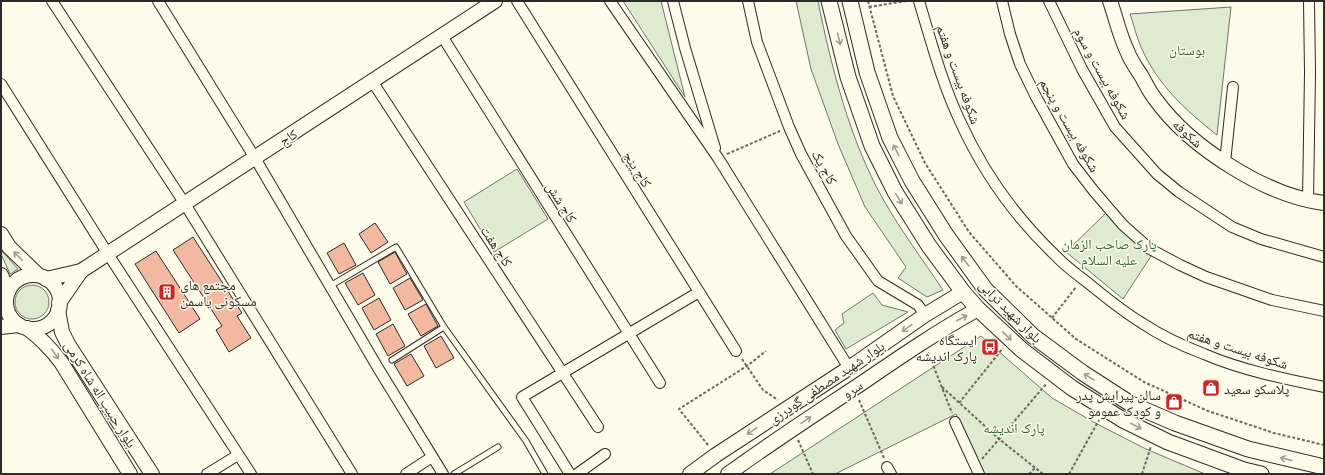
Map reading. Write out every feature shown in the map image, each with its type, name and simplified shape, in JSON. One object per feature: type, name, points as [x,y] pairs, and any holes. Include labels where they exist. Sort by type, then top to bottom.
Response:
[{"type":"main road","name":"کاج","points":[[42,277],[81,271],[495,1]]},
{"type":"main road","name":"بلوار شهید ترابی","points":[[829,1],[848,77],[872,146],[895,192],[929,246],[978,309],[1022,350],[1054,375],[1072,388],[1124,420],[1168,442],[1244,470],[1261,474]]},
{"type":"main road","name":"بلوار شهید ترابی","points":[[850,1],[867,72],[890,138],[912,181],[946,235],[986,289],[1033,336],[1083,373],[1132,404],[1175,423],[1248,449],[1324,467]]},
{"type":"main road","name":"شکوفه","points":[[1110,1],[1127,53],[1156,100],[1170,117],[1202,147],[1238,171],[1267,186],[1308,201],[1324,203]]},
{"type":"main road","points":[[1,234],[9,247],[55,288],[58,295],[58,307],[54,317],[49,323],[42,327],[1,327]]},
{"type":"main road","name":"کاج","points":[[58,307],[81,271]]},
{"type":"main road","points":[[1,275],[6,307],[9,314],[13,320],[23,326]]},
{"type":"main road","points":[[5,299],[11,285],[16,280],[30,275],[42,277]]},
{"type":"main road","points":[[964,292],[986,289],[978,309]]},
{"type":"main road","name":"بلوار شهید مصطفی گودرزی","points":[[690,474],[716,455],[849,368],[925,315],[964,292]]},
{"type":"main road","name":"بلوار حبیب اله شاه کرمی","points":[[58,307],[62,332],[68,344],[152,474]]},
{"type":"main road","name":"سرو","points":[[728,474],[924,342],[978,309]]},
{"type":"main road","name":"بلوار حبیب اله شاه کرمی","points":[[23,326],[39,336],[57,358],[130,474]]},
{"type":"street","points":[[52,1],[184,204],[352,474]]},
{"type":"street","points":[[158,1],[255,158],[443,474]]},
{"type":"street","name":"کاج پنج","points":[[516,1],[736,351]]},
{"type":"street","points":[[610,1],[718,158],[849,368]]},
{"type":"street","points":[[673,1],[685,48],[718,158]]},
{"type":"street","name":"کاج یک","points":[[748,1],[757,42],[789,127],[846,236],[878,281],[918,305],[925,315]]},
{"type":"street","name":"شکوفه بیست و هفتم","points":[[919,1],[939,67],[955,110],[972,144],[997,188],[1035,235],[1057,258],[1142,324],[1173,340],[1206,355],[1287,379],[1324,387]]},
{"type":"street","name":"شکوفه بیست و پنجم","points":[[1002,1],[1010,34],[1020,64],[1042,108],[1073,164],[1123,225],[1150,249],[1206,277],[1272,300],[1324,311]]},
{"type":"street","name":"شکوفه بیست و سوم","points":[[1050,1],[1082,69],[1115,127],[1156,174],[1179,192],[1232,227],[1261,239],[1324,257]]},
{"type":"street","points":[[1308,201],[1310,1]]},
{"type":"street","name":"کاج شش","points":[[442,36],[660,383]]},
{"type":"street","name":"کاج هفت","points":[[372,81],[564,373],[598,428]]},
{"type":"street","points":[[1,84],[108,254],[251,474]]},
{"type":"street","points":[[1225,162],[1233,87]]},
{"type":"street","points":[[570,474],[522,397],[699,292]]},
{"type":"street","points":[[956,422],[978,470]]},
{"type":"street","points":[[576,474],[605,454]]},
{"type":"street","points":[[207,474],[238,455]]},
{"type":"street","points":[[406,474],[432,457]]},
{"type":"lane","points":[[330,286],[396,248],[444,327],[526,441],[545,474]]},
{"type":"lane","points":[[392,360],[444,327]]},
{"type":"lane","points":[[454,474],[498,447]]},
{"type":"path","points":[[868,1],[893,96],[925,163],[969,232],[1016,286],[1076,339],[1144,382],[1208,411],[1274,433],[1324,445]]},
{"type":"path","points":[[869,7],[906,1]]},
{"type":"path","points":[[718,158],[789,127]]},
{"type":"path","points":[[1052,318],[1083,279]]},
{"type":"path","points":[[959,403],[1010,339]]},
{"type":"path","points":[[924,342],[956,422]]},
{"type":"path","points":[[736,351],[763,390],[787,408]]},
{"type":"path","points":[[716,455],[679,409],[747,366],[766,351]]},
{"type":"path","points":[[978,470],[999,439],[1054,375]]},
{"type":"path","points":[[942,387],[999,439],[1043,474]]},
{"type":"path","points":[[855,388],[889,470]]},
{"type":"path","points":[[1069,474],[1105,408]]},
{"type":"path","points":[[793,429],[813,474]]},
{"type":"path","points":[[1142,474],[1154,435]]},
{"type":"path","points":[[1029,474],[1035,468]]},
{"type":"green space","points":[[623,1],[661,1],[685,97]]},
{"type":"green space","points":[[796,1],[818,1],[829,51],[843,103],[851,128],[871,177],[890,211],[943,290],[927,297],[898,278],[906,267],[865,207],[838,144],[811,69]]},
{"type":"green space","name":"بوستان","points":[[1231,7],[1217,135],[1173,96],[1155,73],[1141,47],[1130,14]]},
{"type":"green space","points":[[517,169],[548,219],[494,252],[464,202]]},
{"type":"green space","name":"پارک صاحب الزمان علیه السلام","points":[[1108,211],[1153,253],[1123,299],[1066,252]]},
{"type":"green space","points":[[1,250],[18,269],[10,274],[1,254]]},
{"type":"green space","points":[[29,285],[35,285],[39,286],[46,292],[49,302],[48,309],[42,316],[35,319],[29,319],[25,318],[18,312],[15,305],[15,299],[16,295],[22,288]]},
{"type":"green space","points":[[873,293],[882,305],[908,312],[846,349],[835,330],[844,323],[842,314]]},
{"type":"green space","name":"پارک اندیشه","points":[[981,336],[1052,398],[1097,424],[1146,449],[1205,474],[984,474],[956,414],[835,474],[770,474]]},
{"type":"building","points":[[375,223],[388,242],[371,253],[359,234]]},
{"type":"building","points":[[193,237],[242,313],[237,316],[251,338],[229,352],[216,330],[222,326],[173,250]]},
{"type":"building","points":[[344,243],[356,265],[339,274],[327,253]]},
{"type":"building","name":"مجتمع های مسکونی یاسمن","points":[[156,251],[200,319],[179,333],[135,264]]},
{"type":"building","points":[[395,252],[407,274],[390,284],[378,262]]},
{"type":"building","points":[[363,273],[375,295],[358,305],[345,283]]},
{"type":"building","points":[[410,278],[423,300],[405,310],[393,288]]},
{"type":"building","points":[[379,298],[391,320],[374,330],[362,308]]},
{"type":"building","points":[[426,304],[438,326],[421,336],[408,314]]},
{"type":"building","points":[[393,324],[405,346],[388,356],[376,334]]},
{"type":"building","points":[[441,336],[454,358],[436,368],[424,346]]},
{"type":"building","points":[[411,354],[424,376],[407,386],[394,364]]},
{"type":"place","name":"مجتمع های مسکونی یاسمن","points":[[167,292]]},
{"type":"place","name":"ایستگاه پارک اندیشه","points":[[990,347]]},
{"type":"place","name":"پلاسکو سعید","points":[[1211,388]]},
{"type":"place","name":"سالن پیرایش پدر و کودک عمومو","points":[[1174,402]]}]
